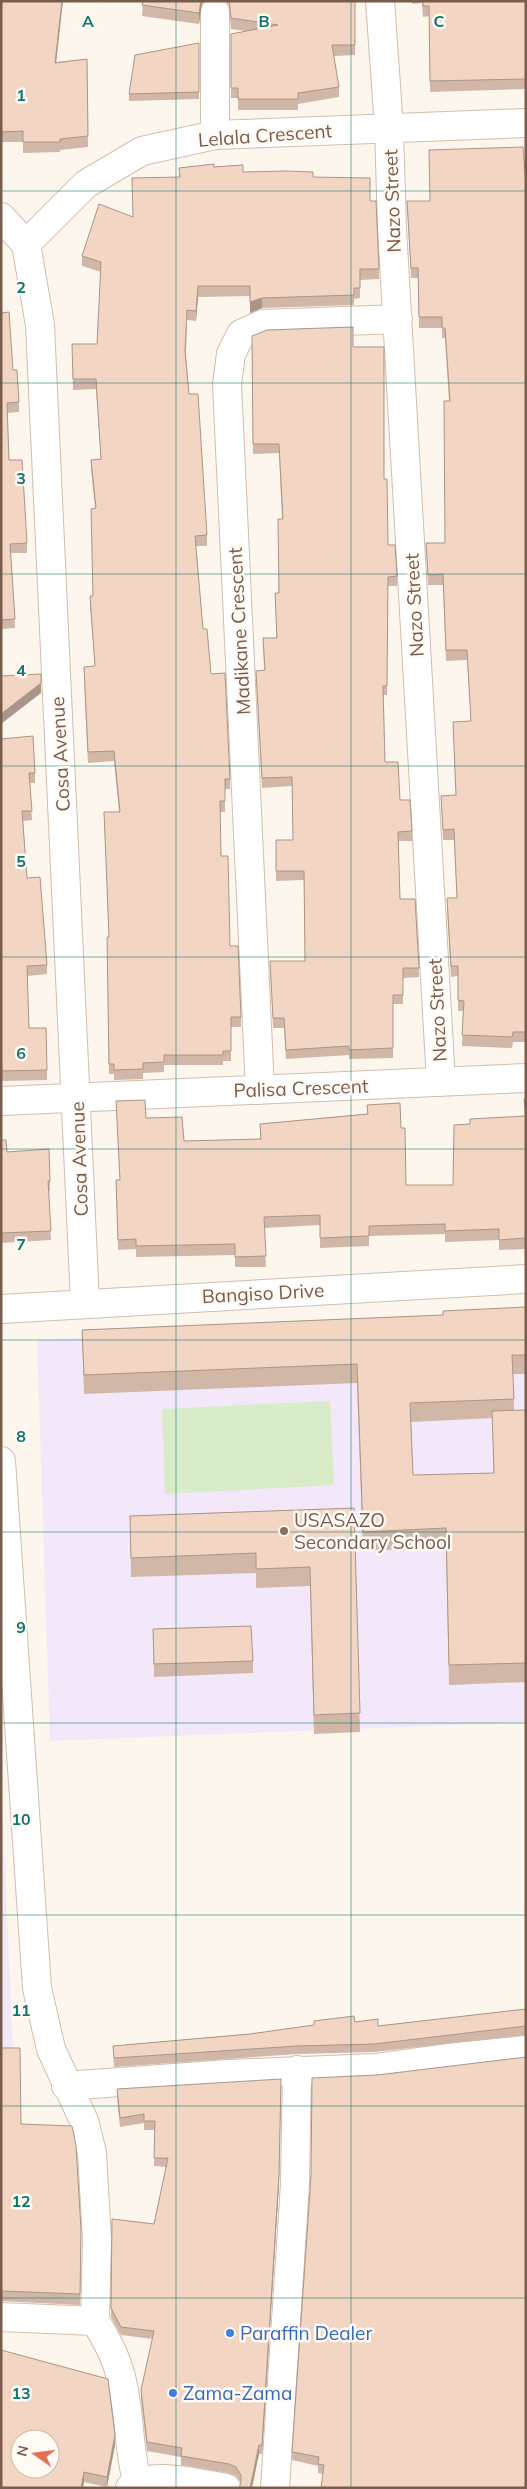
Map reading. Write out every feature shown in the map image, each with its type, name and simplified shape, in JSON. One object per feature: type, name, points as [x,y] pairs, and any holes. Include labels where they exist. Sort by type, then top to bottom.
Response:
[{"type":"street","points":[[380,1],[389,128]]},
{"type":"street","points":[[215,12],[215,135]]},
{"type":"street","name":"Lelala Crescent","points":[[26,244],[86,184],[142,151],[215,135],[526,122]]},
{"type":"street","name":"Nazo Street","points":[[389,128],[441,1082]]},
{"type":"street","points":[[1,217],[26,244]]},
{"type":"street","name":"Cosa Avenue","points":[[26,244],[40,326],[85,1303]]},
{"type":"street","name":"Madikane Crescent","points":[[260,1090],[228,394],[231,354],[241,334],[263,324],[398,319]]},
{"type":"street","name":"Palisa Crescent","points":[[1,1101],[526,1078]]},
{"type":"street","name":"Bangiso Drive","points":[[1,1309],[526,1279]]},
{"type":"street","points":[[1,1461],[37,1988],[51,2050],[84,2122],[92,2153],[97,2240],[95,2320],[110,2346],[121,2375],[126,2402],[134,2484],[156,2479],[226,2488]]},
{"type":"street","points":[[66,2086],[297,2070],[375,2068],[526,2050]]},
{"type":"street","points":[[276,2488],[284,2320],[294,2184],[297,2070]]},
{"type":"street","points":[[1,2317],[95,2320]]},
{"type":"shaded area","name":"USASAZO Secondary School","points":[[526,1315],[526,1722],[50,1741],[37,1340]]},
{"type":"shaded area","points":[[1,1774],[13,2050],[1,2051]]},
{"type":"green space","points":[[330,1401],[334,1485],[165,1494],[162,1409]]},
{"type":"building","points":[[1,1],[62,1],[55,63],[87,59],[88,136],[60,139],[60,142],[23,142],[23,131],[1,132]]},
{"type":"building","points":[[143,1],[201,1],[199,13],[142,5]]},
{"type":"building","points":[[229,1],[355,1],[355,45],[332,45],[339,87],[298,93],[298,99],[238,99],[238,88],[231,88],[231,34],[278,25],[231,18]]},
{"type":"building","points":[[423,1],[526,1],[526,79],[430,81],[429,6],[423,6]]},
{"type":"building","points":[[199,43],[199,92],[129,94],[135,55]]},
{"type":"building","points":[[523,147],[526,186],[526,1032],[513,1032],[512,1037],[462,1035],[464,1001],[458,1000],[458,966],[451,966],[447,898],[457,898],[454,829],[443,830],[441,796],[456,795],[453,722],[471,721],[467,650],[446,650],[443,574],[428,575],[426,543],[445,543],[444,401],[450,401],[445,328],[442,328],[442,317],[419,317],[418,268],[411,268],[407,201],[430,201],[429,150]]},
{"type":"building","points":[[214,164],[214,167],[243,165],[243,172],[313,172],[313,177],[370,178],[370,201],[376,201],[379,269],[360,269],[360,288],[354,288],[354,295],[262,298],[250,302],[250,286],[198,286],[196,311],[187,310],[185,351],[189,394],[198,394],[207,535],[195,536],[203,629],[207,629],[211,674],[225,673],[230,779],[225,779],[225,801],[220,801],[221,856],[228,856],[230,946],[238,946],[241,1017],[231,1017],[231,1051],[223,1051],[223,1055],[164,1055],[164,1062],[143,1063],[143,1069],[114,1070],[114,1064],[109,1064],[107,937],[109,937],[104,812],[120,812],[114,751],[88,752],[84,667],[95,666],[90,596],[93,596],[91,509],[96,508],[91,460],[101,459],[96,379],[73,379],[72,344],[97,344],[101,262],[82,256],[99,204],[133,217],[132,178],[180,177],[179,168]]},
{"type":"building","points":[[9,312],[13,370],[17,370],[19,402],[7,403],[9,460],[22,460],[27,543],[10,544],[15,619],[1,620],[1,313]]},
{"type":"building","points":[[353,327],[353,347],[384,347],[384,479],[387,479],[388,545],[395,545],[397,576],[388,577],[387,686],[383,686],[385,762],[398,762],[400,800],[410,800],[412,831],[398,832],[400,899],[415,899],[419,968],[403,968],[403,995],[393,995],[393,1048],[349,1050],[349,1046],[286,1050],[284,1018],[273,1018],[270,961],[305,961],[304,871],[276,871],[276,840],[293,840],[292,777],[262,778],[256,671],[265,670],[263,638],[277,638],[275,593],[279,593],[278,519],[283,519],[279,444],[253,444],[252,336],[267,330]]},
{"type":"building","points":[[41,674],[41,683],[1,714],[1,676]]},
{"type":"building","points":[[33,736],[35,773],[29,773],[32,811],[22,811],[27,878],[40,877],[47,965],[27,966],[29,1028],[46,1028],[47,1070],[1,1071],[1,739]]},
{"type":"building","points":[[524,1099],[526,1099],[526,1116]]},
{"type":"building","points":[[145,1100],[146,1118],[182,1117],[184,1141],[261,1139],[260,1124],[368,1114],[367,1105],[400,1103],[401,1128],[405,1128],[406,1185],[453,1185],[454,1125],[470,1124],[470,1119],[526,1116],[526,1238],[499,1240],[499,1229],[445,1231],[445,1224],[369,1226],[369,1236],[320,1238],[320,1215],[264,1217],[266,1256],[235,1257],[235,1244],[136,1246],[136,1239],[118,1240],[116,1180],[120,1180],[116,1101]]},
{"type":"building","points":[[1,1140],[6,1140],[7,1152],[49,1149],[50,1181],[48,1181],[51,1231],[1,1233]]},
{"type":"building","points":[[526,1307],[526,1355],[512,1355],[514,1399],[410,1403],[413,1475],[494,1473],[492,1411],[526,1410],[526,1663],[449,1665],[446,1528],[363,1532],[357,1364],[84,1375],[82,1330],[443,1315],[443,1311]]},
{"type":"building","points":[[354,1508],[360,1713],[314,1715],[310,1567],[256,1569],[256,1553],[131,1558],[130,1516]]},
{"type":"building","points":[[251,1626],[253,1661],[154,1664],[153,1629]]},
{"type":"building","points":[[526,2009],[526,2026],[374,2044],[297,2046],[114,2058],[113,2046],[250,2034],[314,2025],[314,2021],[354,2016],[355,2022],[378,2019],[378,2026]]},
{"type":"building","points":[[1,2048],[20,2048],[21,2124],[72,2126],[76,2145],[81,2230],[80,2294],[1,2291]]},
{"type":"building","points":[[526,2057],[526,2488],[321,2488],[324,2465],[318,2464],[319,2457],[292,2452],[311,2176],[312,2078],[377,2075]]},
{"type":"building","points":[[281,2079],[279,2175],[262,2445],[259,2445],[250,2488],[239,2488],[241,2475],[236,2467],[229,2464],[181,2456],[182,2448],[147,2442],[141,2390],[154,2331],[121,2327],[111,2308],[112,2219],[154,2224],[168,2158],[154,2158],[155,2121],[144,2121],[144,2114],[120,2118],[117,2089]]},
{"type":"building","points":[[1,2350],[108,2379],[115,2435],[107,2477],[84,2472],[81,2488],[1,2488]]},
{"type":"place","name":"USASAZO Secondary School","points":[[284,1531]]},
{"type":"place","name":"Paraffin Dealer","points":[[230,2333]]},
{"type":"place","name":"Zama-Zama","points":[[173,2393]]}]
